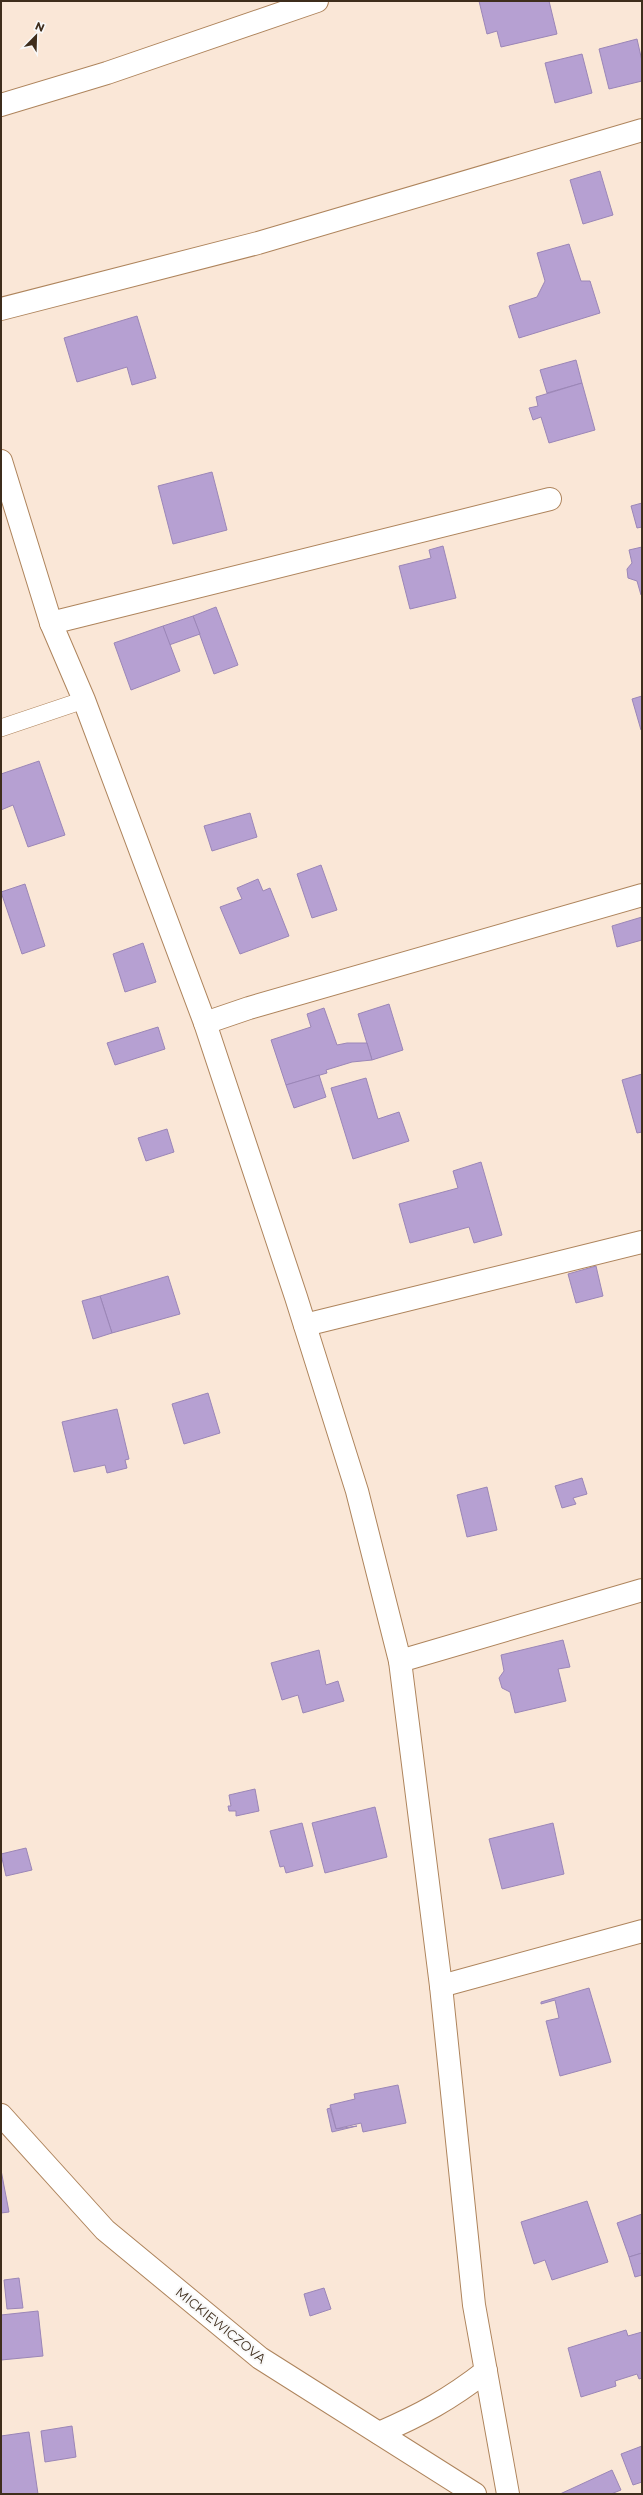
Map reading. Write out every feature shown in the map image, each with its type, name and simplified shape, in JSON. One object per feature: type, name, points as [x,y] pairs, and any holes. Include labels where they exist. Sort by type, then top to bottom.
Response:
[{"type":"street","points":[[1,105],[107,73],[317,1]]},
{"type":"street","points":[[1,309],[258,243],[642,130]]},
{"type":"street","points":[[1,461],[50,623],[84,700],[205,1023],[305,1325],[357,1491],[400,1661],[441,1986],[474,2305],[508,2494]]},
{"type":"street","points":[[50,623],[550,499]]},
{"type":"street","points":[[205,1023],[249,1008],[642,895]]},
{"type":"street","points":[[305,1325],[642,1242]]},
{"type":"street","points":[[400,1661],[642,1590]]},
{"type":"street","points":[[441,1986],[642,1931]]},
{"type":"street","name":"MICKIEWICZOVA","points":[[1,2115],[105,2230],[260,2358],[476,2494]]},
{"type":"street","points":[[379,2433],[433,2409],[456,2395],[486,2371]]},
{"type":"lane","points":[[1,728],[84,700]]},
{"type":"building","points":[[479,1],[549,1],[557,34],[501,47],[497,31],[487,34]]},
{"type":"building","points":[[637,39],[642,61],[642,81],[609,89],[599,49]]},
{"type":"building","points":[[582,54],[592,93],[555,103],[545,63]]},
{"type":"building","points":[[600,171],[613,215],[583,224],[570,180]]},
{"type":"building","points":[[569,244],[581,281],[590,281],[600,313],[519,338],[509,306],[537,297],[545,281],[537,253]]},
{"type":"building","points":[[137,316],[156,378],[132,385],[127,367],[77,382],[64,338]]},
{"type":"building","points":[[576,360],[582,383],[547,393],[540,370]]},
{"type":"building","points":[[582,383],[595,430],[549,443],[541,417],[533,420],[529,408],[538,406],[536,397]]},
{"type":"building","points":[[212,472],[227,530],[173,544],[158,486]]},
{"type":"building","points":[[642,503],[642,527],[637,528],[631,506]]},
{"type":"building","points":[[443,546],[456,598],[410,609],[399,566],[431,558],[429,550]]},
{"type":"building","points":[[642,547],[641,595],[637,581],[628,578],[627,569],[632,563],[629,550]]},
{"type":"building","points":[[216,607],[238,665],[214,674],[193,616]]},
{"type":"building","points":[[193,616],[200,634],[169,645],[163,626]]},
{"type":"building","points":[[163,626],[180,671],[131,690],[114,643]]},
{"type":"building","points":[[642,696],[642,730],[641,730],[632,699]]},
{"type":"building","points":[[39,761],[65,835],[28,847],[13,805],[1,810],[1,774]]},
{"type":"building","points":[[250,813],[257,837],[212,851],[204,826]]},
{"type":"building","points":[[321,865],[337,910],[312,918],[297,874]]},
{"type":"building","points":[[258,879],[263,891],[270,888],[289,936],[240,954],[220,907],[242,899],[237,888]]},
{"type":"building","points":[[25,884],[45,946],[22,954],[1,892]]},
{"type":"building","points":[[642,917],[642,940],[617,947],[612,926]]},
{"type":"building","points":[[143,943],[156,982],[125,992],[113,954]]},
{"type":"building","points":[[389,1004],[403,1050],[372,1060],[358,1014]]},
{"type":"building","points":[[324,1008],[337,1045],[347,1043],[367,1043],[372,1060],[352,1062],[326,1070],[327,1073],[286,1085],[271,1040],[311,1027],[307,1014]]},
{"type":"building","points":[[158,1027],[165,1049],[115,1065],[107,1043]]},
{"type":"building","points":[[642,1074],[642,1132],[637,1133],[622,1080]]},
{"type":"building","points":[[319,1075],[326,1097],[294,1108],[286,1085]]},
{"type":"building","points":[[366,1078],[378,1119],[399,1112],[409,1141],[353,1159],[331,1088]]},
{"type":"building","points":[[167,1129],[174,1152],[146,1161],[138,1138]]},
{"type":"building","points":[[481,1162],[502,1235],[474,1243],[469,1227],[410,1243],[399,1204],[458,1188],[453,1171]]},
{"type":"building","points":[[596,1266],[603,1296],[576,1303],[568,1274]]},
{"type":"building","points":[[168,1276],[180,1314],[112,1333],[100,1296]]},
{"type":"building","points":[[100,1296],[112,1333],[93,1339],[82,1301]]},
{"type":"building","points":[[208,1393],[220,1433],[184,1444],[172,1404]]},
{"type":"building","points":[[117,1409],[129,1459],[125,1460],[127,1468],[107,1473],[105,1465],[74,1472],[62,1422]]},
{"type":"building","points":[[582,1478],[587,1494],[573,1498],[576,1504],[562,1508],[555,1486]]},
{"type":"building","points":[[487,1487],[497,1530],[467,1537],[457,1495]]},
{"type":"building","points":[[563,1640],[570,1667],[558,1669],[566,1701],[515,1713],[510,1692],[502,1688],[499,1678],[504,1671],[501,1655]]},
{"type":"building","points":[[319,1650],[326,1685],[338,1681],[344,1701],[303,1713],[298,1695],[282,1700],[271,1663]]},
{"type":"building","points":[[255,1789],[259,1811],[236,1816],[236,1811],[229,1811],[228,1806],[231,1806],[229,1795]]},
{"type":"building","points":[[375,1807],[387,1857],[325,1873],[312,1823]]},
{"type":"building","points":[[302,1823],[313,1866],[286,1873],[284,1866],[280,1867],[270,1831]]},
{"type":"building","points":[[553,1823],[564,1874],[502,1889],[489,1839]]},
{"type":"building","points":[[26,1848],[32,1870],[6,1876],[1,1854]]},
{"type":"building","points":[[589,1988],[611,2062],[560,2076],[546,2021],[559,2018],[555,2000],[541,2004],[541,2002]]},
{"type":"building","points":[[398,2085],[406,2123],[363,2132],[361,2123],[336,2129],[330,2105],[355,2099],[354,2094]]},
{"type":"building","points":[[330,2108],[336,2129],[357,2126],[332,2132],[327,2109]]},
{"type":"building","points":[[1,2170],[9,2212],[1,2213]]},
{"type":"building","points":[[587,2201],[608,2262],[552,2280],[545,2260],[534,2264],[521,2222]]},
{"type":"building","points":[[642,2214],[642,2253],[629,2257],[617,2223]]},
{"type":"building","points":[[642,2253],[642,2275],[635,2277],[629,2257]]},
{"type":"building","points":[[19,2278],[23,2308],[7,2309],[4,2280]]},
{"type":"building","points":[[324,2288],[331,2309],[310,2316],[304,2294]]},
{"type":"building","points":[[38,2311],[43,2356],[1,2360],[1,2315]]},
{"type":"building","points":[[626,2330],[628,2336],[642,2332],[642,2378],[639,2379],[637,2374],[615,2381],[616,2386],[581,2397],[568,2348]]},
{"type":"building","points":[[72,2426],[76,2457],[45,2462],[41,2431]]},
{"type":"building","points":[[29,2432],[38,2494],[1,2494],[1,2436]]},
{"type":"building","points":[[642,2446],[642,2482],[633,2485],[621,2454]]},
{"type":"building","points":[[612,2470],[621,2490],[611,2494],[560,2494]]}]
